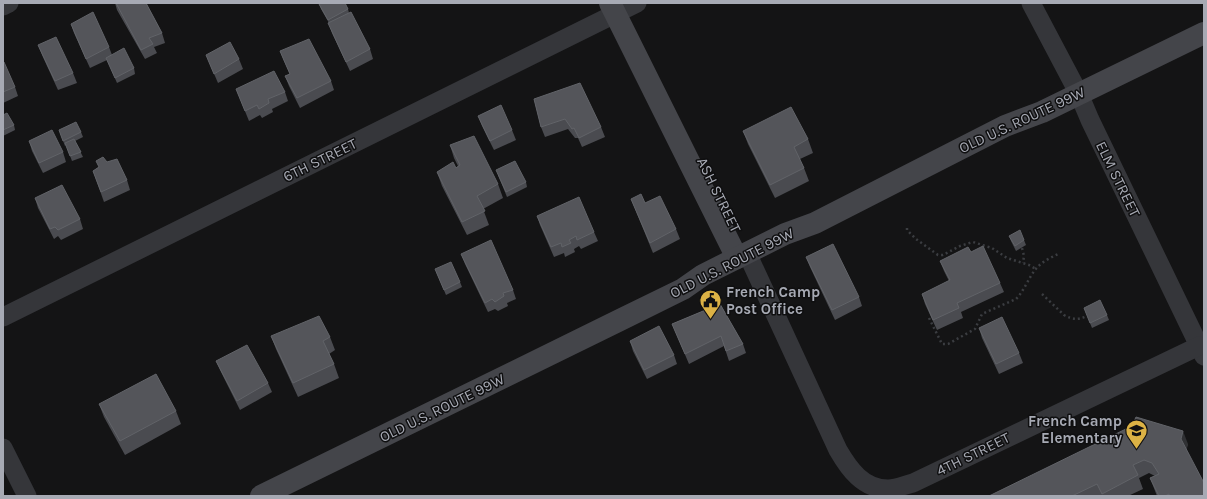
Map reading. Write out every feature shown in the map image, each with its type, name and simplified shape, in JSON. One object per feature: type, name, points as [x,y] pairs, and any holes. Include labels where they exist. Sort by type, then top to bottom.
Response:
[{"type":"main road","name":"ASH STREET","points":[[622,6],[742,255]]},
{"type":"main road","name":"OLD U.S. ROUTE 99W","points":[[261,496],[683,289],[703,275],[742,255],[785,234],[815,223],[1005,126],[1042,112],[1204,33]]},
{"type":"street","points":[[3,6],[9,3]]},
{"type":"street","name":"ELM STREET","points":[[1031,3],[1079,94],[1090,120],[1202,351]]},
{"type":"street","name":"6TH STREET","points":[[3,318],[622,6]]},
{"type":"street","name":"ASH STREET","points":[[742,255],[838,450],[845,462],[859,478],[874,487]]},
{"type":"street","name":"4TH STREET","points":[[874,487],[889,489],[913,483],[1202,351]]},
{"type":"street","points":[[3,448],[27,496]]},
{"type":"path","points":[[907,228],[907,230],[916,239],[938,255],[943,255],[967,242],[973,242],[992,248],[1007,258],[1036,269]]},
{"type":"path","points":[[1022,248],[1024,256],[1023,263]]},
{"type":"path","points":[[929,318],[942,344],[948,344],[975,329],[982,314],[1016,299],[1036,269],[1046,260],[1058,254]]},
{"type":"path","points":[[1042,294],[1068,318],[1077,320],[1087,316]]},
{"type":"building","points":[[116,3],[146,3],[162,33],[149,38],[153,44],[141,50]]},
{"type":"building","points":[[345,3],[348,9],[328,20],[319,4]]},
{"type":"building","points":[[93,12],[109,47],[86,59],[71,24]]},
{"type":"building","points":[[351,12],[370,49],[346,62],[328,23]]},
{"type":"building","points":[[56,37],[73,73],[55,81],[38,45]]},
{"type":"building","points":[[309,39],[331,81],[297,98],[285,76],[290,74],[280,51]]},
{"type":"building","points":[[230,42],[239,59],[214,74],[206,55]]},
{"type":"building","points":[[124,48],[134,68],[115,78],[106,58]]},
{"type":"building","points":[[4,62],[15,87],[3,92],[3,63]]},
{"type":"building","points":[[274,71],[285,92],[268,99],[269,103],[259,109],[257,105],[245,111],[236,89]]},
{"type":"building","points":[[580,83],[601,127],[579,138],[574,128],[572,129],[565,119],[541,127],[534,99]]},
{"type":"building","points":[[501,105],[512,130],[490,141],[478,116]]},
{"type":"building","points":[[791,107],[808,139],[794,147],[804,168],[770,185],[743,131]]},
{"type":"building","points":[[7,113],[14,125],[3,130],[3,115]]},
{"type":"building","points":[[76,122],[81,132],[63,141],[59,130]]},
{"type":"building","points":[[52,130],[63,152],[39,163],[29,141]]},
{"type":"building","points":[[474,136],[498,184],[477,196],[485,211],[462,222],[437,172],[453,162],[456,168],[460,165],[450,145]]},
{"type":"building","points":[[74,139],[81,152],[70,156],[65,143]]},
{"type":"building","points":[[103,157],[107,162],[117,159],[127,180],[101,192],[93,171],[99,167],[96,161]]},
{"type":"building","points":[[515,161],[526,182],[506,192],[496,170]]},
{"type":"building","points":[[62,185],[80,219],[58,230],[55,227],[50,229],[35,198]]},
{"type":"building","points":[[641,194],[645,203],[660,196],[676,229],[650,243],[631,199]]},
{"type":"building","points":[[579,197],[594,232],[577,240],[576,236],[569,240],[571,243],[562,247],[561,243],[551,247],[537,216]]},
{"type":"building","points":[[1020,230],[1024,240],[1015,246],[1009,236]]},
{"type":"building","points":[[491,240],[513,290],[503,293],[504,296],[495,302],[492,299],[485,303],[461,254]]},
{"type":"building","points":[[833,244],[859,297],[832,310],[806,257]]},
{"type":"building","points":[[983,246],[1000,283],[957,303],[959,308],[933,320],[922,294],[950,280],[940,261],[968,247],[971,252]]},
{"type":"building","points":[[451,262],[460,282],[444,290],[435,269]]},
{"type":"building","points":[[1100,300],[1107,315],[1090,323],[1084,308]]},
{"type":"building","points":[[720,304],[743,344],[726,351],[721,336],[685,354],[672,324]]},
{"type":"building","points":[[319,316],[330,337],[323,341],[334,364],[293,383],[271,336]]},
{"type":"building","points":[[1002,317],[1019,353],[996,364],[979,328]]},
{"type":"building","points":[[659,326],[674,355],[644,370],[630,341]]},
{"type":"building","points":[[247,345],[268,383],[237,401],[216,361]]},
{"type":"building","points":[[156,374],[176,411],[120,441],[99,404]]},
{"type":"building","name":"French Camp Elementary","points":[[1136,417],[1183,431],[1181,439],[1204,483],[1204,496],[1169,496],[1169,494],[1159,496],[1150,478],[1159,474],[1152,463],[1144,460],[1133,465],[1138,475],[1102,494],[1097,484],[1072,496],[989,496],[1132,426]]},
{"type":"place","name":"French Camp Post Office","points":[[710,320]]},
{"type":"place","name":"French Camp Elementary","points":[[1137,450]]}]
